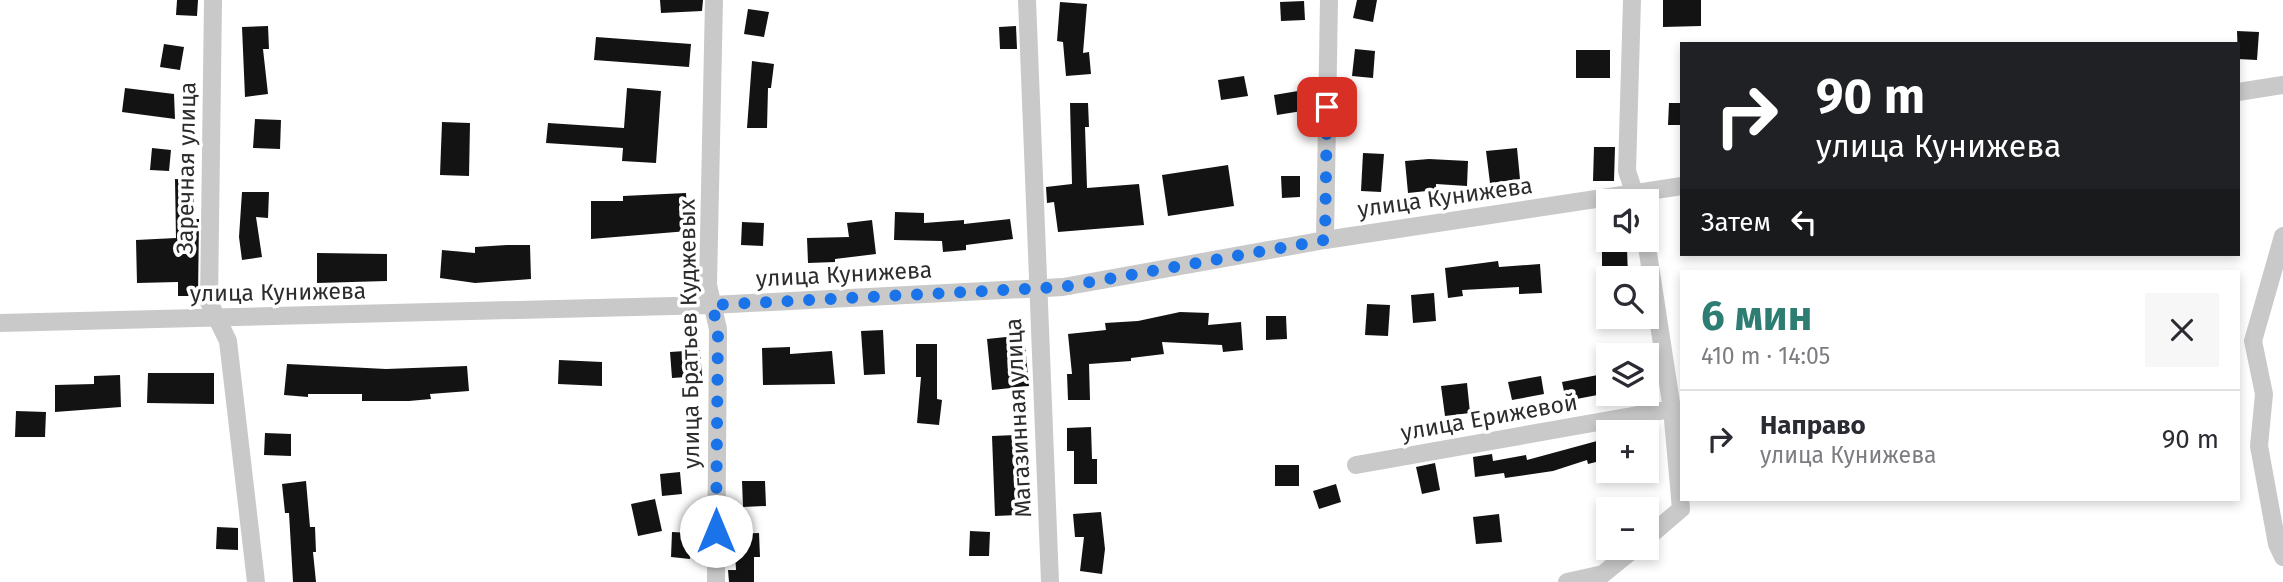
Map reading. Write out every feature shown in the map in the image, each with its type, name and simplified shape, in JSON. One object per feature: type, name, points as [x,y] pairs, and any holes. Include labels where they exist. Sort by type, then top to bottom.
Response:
[{"type":"street","name":"Заречная улица","points":[[213,0],[209,302],[228,341],[256,582]]},
{"type":"street","name":"улица Братьев Куджевых","points":[[714,0],[708,285],[718,329],[716,582]]},
{"type":"street","name":"Магазинная улица","points":[[1027,0],[1050,582]]},
{"type":"street","points":[[1325,240],[1329,0]]},
{"type":"street","points":[[1632,0],[1627,172],[1632,189]]},
{"type":"street","points":[[2240,92],[2283,85]]},
{"type":"street","name":"улица Кунижева","points":[[1659,192],[1680,187]]},
{"type":"street","name":"улица Кунижева","points":[[0,323],[712,305],[1063,287],[1325,240],[1596,203]]},
{"type":"street","points":[[2283,236],[2253,341],[2264,394],[2259,446],[2277,544],[2283,557]]},
{"type":"street","points":[[1648,252],[1672,409],[1680,498]]},
{"type":"street","name":"улица Ерижевой","points":[[1356,465],[1672,409]]},
{"type":"street","points":[[1659,528],[1681,509],[1680,501]]},
{"type":"street","points":[[1567,582],[1604,574],[1621,560]]},
{"type":"building","points":[[177,0],[198,0],[197,16],[176,15]]},
{"type":"building","points":[[660,0],[703,0],[702,11],[661,13]]},
{"type":"building","points":[[1357,0],[1377,0],[1373,22],[1353,18]]},
{"type":"building","points":[[1663,0],[1701,0],[1701,26],[1663,27]]},
{"type":"building","points":[[1304,1],[1305,20],[1281,21],[1280,2]]},
{"type":"building","points":[[1060,2],[1087,4],[1083,53],[1089,52],[1091,74],[1066,76],[1063,42],[1057,41]]},
{"type":"building","points":[[748,9],[769,12],[764,37],[744,34]]},
{"type":"building","points":[[268,26],[269,49],[263,49],[268,94],[245,97],[242,27]]},
{"type":"building","points":[[1016,26],[1017,49],[1000,49],[999,27]]},
{"type":"building","points":[[2237,31],[2259,32],[2257,60],[2240,59],[2240,42],[2237,42]]},
{"type":"building","points":[[596,37],[691,44],[689,67],[594,60]]},
{"type":"building","points":[[164,44],[184,47],[180,70],[160,67]]},
{"type":"building","points":[[1355,49],[1375,51],[1373,78],[1352,76]]},
{"type":"building","points":[[1576,50],[1610,50],[1610,78],[1576,78]]},
{"type":"building","points":[[752,61],[774,64],[771,88],[768,88],[767,128],[747,128]]},
{"type":"building","points":[[1244,76],[1248,96],[1221,100],[1218,80]]},
{"type":"building","points":[[125,88],[174,94],[175,119],[122,112]]},
{"type":"building","points":[[627,88],[661,91],[656,163],[622,161],[623,148],[546,143],[548,123],[624,128]]},
{"type":"building","points":[[1298,91],[1302,111],[1277,115],[1274,95]]},
{"type":"building","points":[[1070,103],[1088,103],[1089,127],[1085,127],[1087,188],[1139,184],[1144,225],[1058,232],[1054,202],[1047,203],[1046,187],[1072,184]]},
{"type":"building","points":[[1669,103],[1680,103],[1680,125],[1668,125]]},
{"type":"building","points":[[255,119],[281,120],[280,149],[253,148]]},
{"type":"building","points":[[442,122],[470,123],[469,176],[440,175]]},
{"type":"building","points":[[1594,147],[1615,147],[1614,181],[1593,181]]},
{"type":"building","points":[[152,148],[171,150],[169,171],[150,170]]},
{"type":"building","points":[[1517,148],[1520,179],[1490,183],[1486,151]]},
{"type":"building","points":[[1363,153],[1384,154],[1381,192],[1361,191]]},
{"type":"building","points":[[1405,161],[1468,161],[1467,186],[1436,184],[1436,190],[1408,193]]},
{"type":"building","points":[[1228,165],[1234,206],[1168,216],[1162,175]]},
{"type":"building","points":[[1281,176],[1300,176],[1300,197],[1282,198]]},
{"type":"building","points":[[175,179],[194,180],[193,219],[199,219],[198,296],[178,296],[178,282],[137,283],[136,240],[176,238]]},
{"type":"building","points":[[242,192],[269,192],[268,218],[256,217],[262,257],[242,260],[239,237]]},
{"type":"building","points":[[686,193],[688,231],[591,239],[591,201],[623,201],[623,196]]},
{"type":"building","points":[[895,212],[924,213],[924,223],[964,220],[964,224],[1010,219],[1013,239],[966,245],[966,250],[943,252],[942,241],[894,240]]},
{"type":"building","points":[[872,220],[876,254],[835,259],[835,262],[808,263],[807,238],[849,237],[847,223]]},
{"type":"building","points":[[742,222],[764,223],[763,246],[741,245]]},
{"type":"building","points":[[530,245],[531,279],[475,283],[440,278],[442,250],[475,253],[475,247]]},
{"type":"building","points":[[1602,252],[1627,252],[1628,266],[1602,266]]},
{"type":"building","points":[[317,253],[387,254],[387,281],[317,283]]},
{"type":"building","points":[[1498,261],[1499,267],[1540,264],[1542,293],[1519,294],[1519,287],[1462,290],[1463,296],[1448,298],[1445,268]]},
{"type":"building","points":[[1434,293],[1436,321],[1413,323],[1411,295]]},
{"type":"building","points":[[1367,304],[1390,305],[1388,336],[1365,335]]},
{"type":"building","points":[[1180,312],[1209,313],[1208,325],[1241,322],[1243,350],[1223,352],[1222,345],[1162,342],[1164,354],[1131,358],[1131,361],[1089,364],[1090,400],[1068,400],[1067,374],[1072,374],[1068,334],[1106,330],[1105,323],[1138,321]]},
{"type":"building","points":[[1266,316],[1286,316],[1287,339],[1266,340]]},
{"type":"building","points":[[883,330],[885,374],[864,375],[861,331]]},
{"type":"building","points":[[1024,335],[1029,386],[992,390],[987,339]]},
{"type":"building","points":[[916,344],[937,344],[937,399],[942,400],[939,425],[917,423],[921,377],[916,377]]},
{"type":"building","points":[[790,347],[790,354],[832,351],[835,384],[763,385],[762,348]]},
{"type":"building","points":[[700,350],[702,376],[672,378],[670,352]]},
{"type":"building","points":[[559,360],[602,362],[602,386],[558,384]]},
{"type":"building","points":[[287,364],[386,369],[467,366],[469,391],[430,394],[431,399],[409,401],[362,401],[362,394],[308,394],[308,397],[284,395]]},
{"type":"building","points":[[148,373],[214,373],[214,404],[147,403]]},
{"type":"building","points":[[120,375],[121,407],[55,412],[55,385],[94,384],[94,376]]},
{"type":"building","points":[[1596,375],[1596,395],[1566,401],[1562,382]]},
{"type":"building","points":[[1541,376],[1544,394],[1512,400],[1508,382]]},
{"type":"building","points":[[1467,383],[1470,413],[1445,416],[1441,386]]},
{"type":"building","points":[[16,411],[46,412],[45,437],[15,437]]},
{"type":"building","points":[[1091,427],[1092,459],[1097,459],[1097,484],[1074,484],[1074,451],[1067,451],[1067,428]]},
{"type":"building","points":[[265,433],[291,434],[291,456],[264,455]]},
{"type":"building","points":[[1016,435],[1021,515],[995,516],[992,436]]},
{"type":"building","points":[[1596,441],[1596,462],[1588,464],[1587,460],[1553,471],[1505,478],[1504,473],[1475,477],[1473,457],[1492,454],[1493,461],[1526,455],[1527,460]]},
{"type":"building","points":[[1435,463],[1440,490],[1422,494],[1416,467]]},
{"type":"building","points":[[1275,465],[1299,465],[1299,486],[1275,486]]},
{"type":"building","points":[[680,472],[682,494],[662,496],[660,474]]},
{"type":"building","points":[[306,481],[310,527],[315,527],[316,552],[313,552],[316,582],[293,582],[289,513],[285,513],[282,484]]},
{"type":"building","points":[[742,481],[765,481],[766,506],[743,507]]},
{"type":"building","points":[[1336,484],[1341,502],[1319,509],[1313,491]]},
{"type":"building","points":[[655,499],[662,531],[638,536],[631,504]]},
{"type":"building","points":[[1101,512],[1105,549],[1102,574],[1080,571],[1084,537],[1075,537],[1073,514]]},
{"type":"building","points":[[1499,514],[1502,542],[1476,544],[1473,517]]},
{"type":"building","points":[[217,527],[238,528],[238,550],[216,549]]},
{"type":"building","points":[[970,531],[990,532],[989,556],[969,556]]},
{"type":"building","points":[[672,532],[691,533],[690,559],[671,557]]},
{"type":"building","points":[[759,533],[760,557],[754,557],[754,582],[729,582],[728,570],[736,570],[734,534]]},
{"type":"route","points":[[716,531],[718,329],[712,305],[1063,287],[1325,240],[1327,107]]}]
